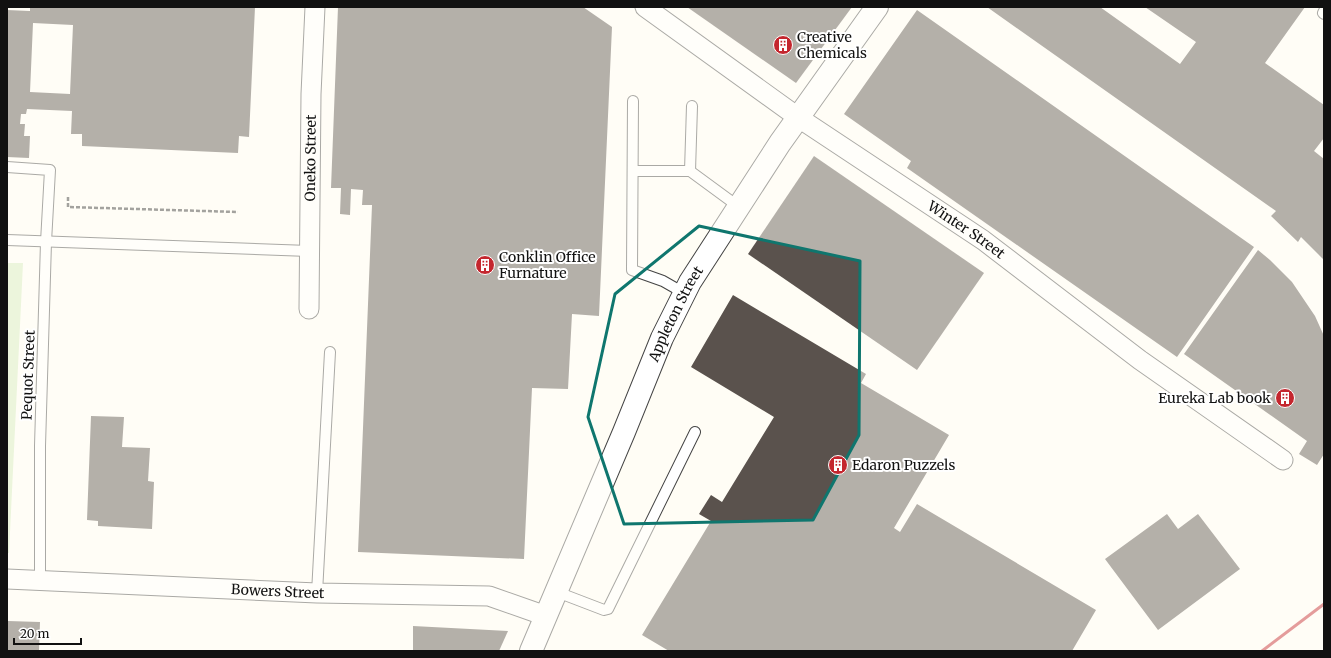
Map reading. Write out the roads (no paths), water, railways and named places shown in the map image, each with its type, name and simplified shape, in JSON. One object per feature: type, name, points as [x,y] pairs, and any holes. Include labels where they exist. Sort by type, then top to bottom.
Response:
[{"type":"street","name":"Oneko Street","points":[[309,309],[311,94],[315,7]]},
{"type":"street","name":"Winter Street","points":[[645,7],[800,118],[983,240],[1140,360],[1283,460]]},
{"type":"street","name":"Appleton Street","points":[[531,651],[624,432],[662,338],[684,293],[780,143],[800,118],[877,7]]},
{"type":"street","name":"Bowers Street","points":[[7,579],[317,593],[489,596],[546,616]]},
{"type":"lane","points":[[633,101],[632,270],[663,281],[684,293]]},
{"type":"lane","points":[[690,171],[692,106]]},
{"type":"lane","name":"Pequot Street","points":[[7,167],[50,170],[46,242],[40,446],[40,581]]},
{"type":"lane","points":[[633,171],[690,171],[739,207]]},
{"type":"lane","points":[[7,240],[309,251]]},
{"type":"lane","points":[[317,593],[330,352]]},
{"type":"lane","points":[[557,592],[604,610],[608,609],[695,432]]},
{"type":"railway","points":[[1262,651],[1324,604]]},
{"type":"place","name":"Creative Chemicals","points":[[783,45]]},
{"type":"place","name":"Conklin Office Furnature","points":[[485,265]]},
{"type":"place","name":"Eureka Lab book","points":[[1285,398]]},
{"type":"place","name":"Edaron Puzzels","points":[[838,465]]}]
